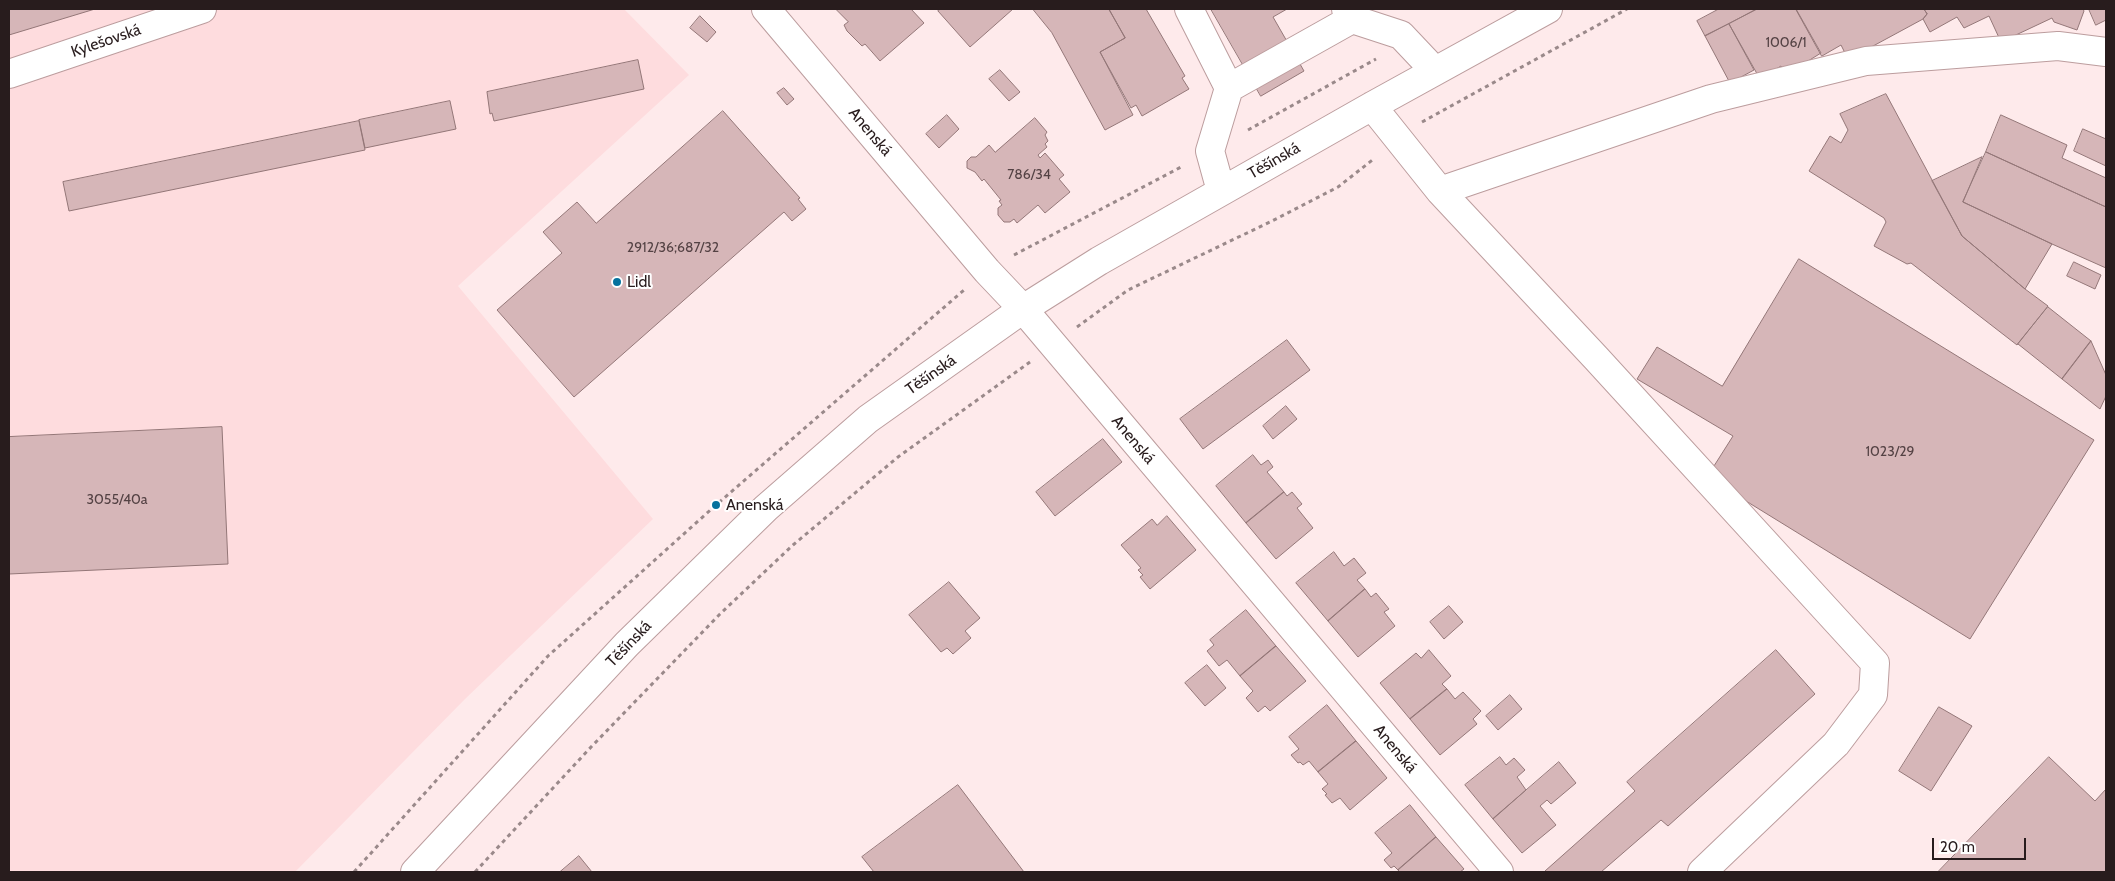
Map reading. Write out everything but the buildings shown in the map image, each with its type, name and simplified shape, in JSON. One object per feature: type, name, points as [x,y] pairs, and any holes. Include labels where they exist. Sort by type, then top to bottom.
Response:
[{"type":"street","name":"Kylešovská","points":[[9,74],[202,9]]},
{"type":"street","name":"Anenská","points":[[766,9],[981,263],[1024,309],[1499,872]]},
{"type":"street","points":[[1189,9],[1229,88]]},
{"type":"street","name":"Těšínská","points":[[415,872],[627,644],[766,508],[868,419],[1024,309],[1098,261],[1548,9]]},
{"type":"street","points":[[1221,191],[1210,151],[1229,88],[1349,14],[1401,34],[1435,71]]},
{"type":"street","points":[[1440,191],[1711,99],[1866,61],[2058,46],[2106,52]]},
{"type":"street","points":[[1372,106],[1440,191],[1874,663],[1873,695],[1836,744],[1702,872]]},
{"type":"path","points":[[475,872],[592,746],[720,614],[793,545],[898,457],[1128,290],[1338,187],[1426,118],[1627,9]]},
{"type":"shaded area","points":[[9,9],[624,9],[689,75],[458,286],[653,519],[465,699],[295,872],[9,872]]},
{"type":"place","name":"Lidl","points":[[617,282]]},
{"type":"place","name":"Anenská","points":[[716,505]]}]
